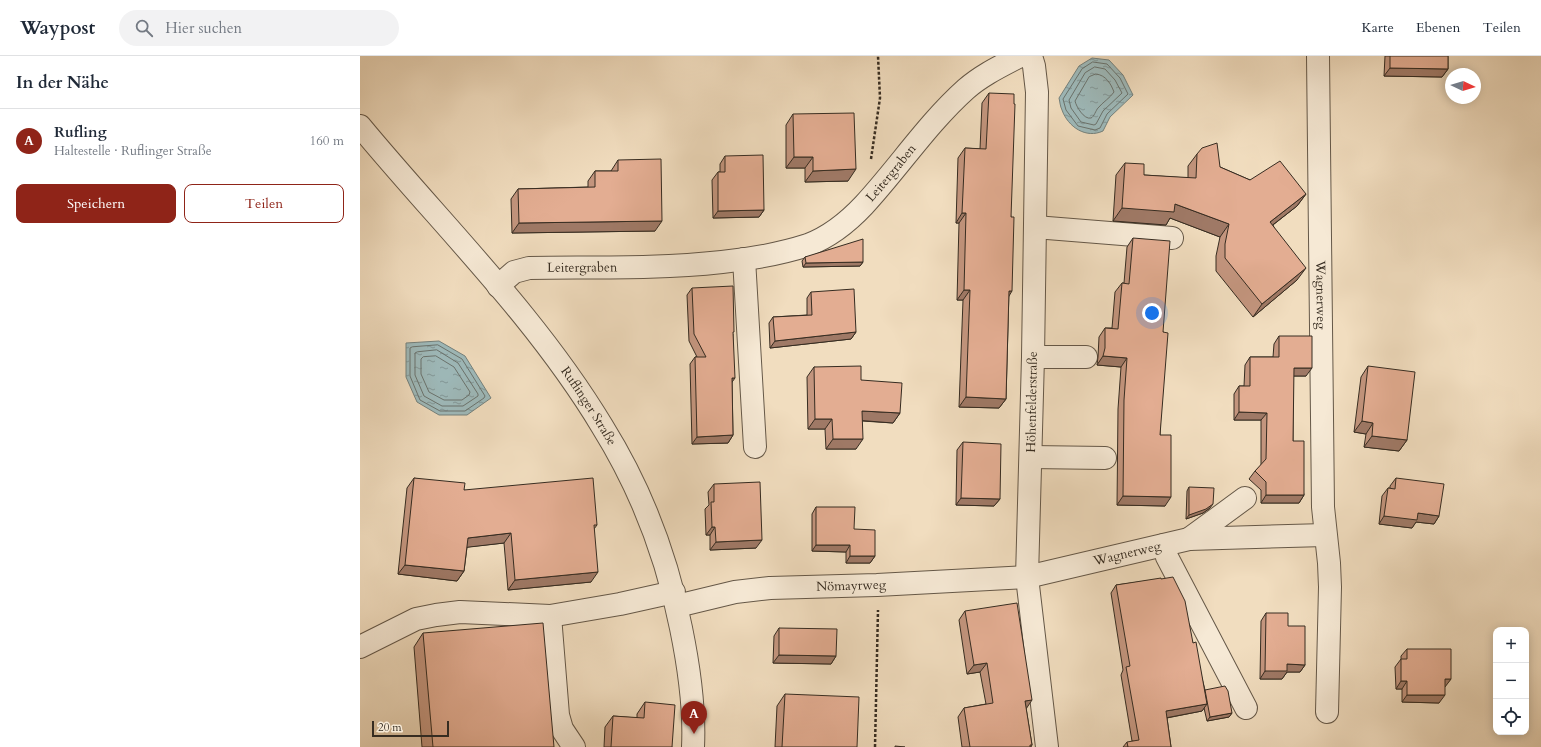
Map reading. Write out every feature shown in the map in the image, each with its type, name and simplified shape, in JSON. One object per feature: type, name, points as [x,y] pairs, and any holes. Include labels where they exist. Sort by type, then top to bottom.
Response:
[{"type":"street","name":"Leitergraben","points":[[498,286],[514,272],[529,268],[652,267],[699,264],[779,253],[809,244],[836,230],[863,205],[943,113],[966,89],[990,71],[1020,56]]},
{"type":"street","name":"Höhenfelderstraße","points":[[1031,56],[1034,66],[1037,92],[1031,457],[1027,577],[1047,747]]},
{"type":"street","name":"Wagnerweg","points":[[1318,56],[1323,507],[1330,587],[1327,712]]},
{"type":"street","name":"Ruflinger Straße","points":[[360,126],[498,286],[561,366],[602,426],[626,470],[648,517],[664,558],[675,599],[688,659],[693,710],[693,747]]},
{"type":"street","points":[[1035,227],[1172,238]]},
{"type":"street","points":[[744,259],[755,446]]},
{"type":"street","points":[[1033,357],[1086,357]]},
{"type":"street","points":[[1031,457],[1105,458]]},
{"type":"street","points":[[1189,539],[1245,498]]},
{"type":"street","name":"Wagnerweg","points":[[1027,577],[1189,539],[1325,535]]},
{"type":"street","points":[[1164,545],[1171,564],[1246,708]]},
{"type":"street","name":"Nömayrweg","points":[[360,647],[416,619],[460,612],[550,616],[620,604],[770,588],[877,585],[1027,577]]},
{"type":"street","points":[[550,616],[558,715],[562,729],[574,747]]},
{"type":"path","points":[[870,159],[880,98],[878,56]]},
{"type":"path","points":[[875,747],[878,629],[877,585]]},
{"type":"water","points":[[1092,58],[1109,60],[1123,75],[1133,95],[1110,117],[1103,131],[1097,133],[1084,132],[1073,126],[1061,108],[1059,98],[1079,66]]},
{"type":"water","points":[[439,341],[465,356],[491,398],[467,415],[439,415],[417,402],[406,377],[406,343]]},
{"type":"building","points":[[1390,56],[1448,56],[1448,68],[1445,69],[1390,68]]},
{"type":"building","points":[[989,93],[1014,94],[1015,104],[1011,217],[1014,217],[1012,291],[1009,291],[1006,399],[966,397],[970,290],[964,290],[966,213],[962,213],[965,148],[986,149]]},
{"type":"building","points":[[854,113],[856,169],[813,171],[813,157],[794,157],[793,114]]},
{"type":"building","points":[[1217,143],[1220,167],[1250,180],[1280,161],[1306,194],[1270,222],[1306,268],[1262,304],[1225,258],[1225,244],[1229,224],[1175,204],[1174,212],[1122,208],[1125,163],[1144,164],[1144,175],[1196,178],[1197,154],[1202,148]]},
{"type":"building","points":[[763,155],[764,210],[718,211],[718,172],[725,172],[725,156]]},
{"type":"building","points":[[661,159],[662,221],[519,223],[518,189],[595,187],[595,171],[618,171],[618,160]]},
{"type":"building","points":[[1133,238],[1170,241],[1163,332],[1168,333],[1160,435],[1171,435],[1171,497],[1123,496],[1124,400],[1127,358],[1103,356],[1105,348],[1105,328],[1118,329],[1122,283],[1129,284]]},
{"type":"building","points":[[863,239],[863,262],[806,263],[805,257]]},
{"type":"building","points":[[733,286],[735,378],[732,378],[733,435],[697,437],[695,357],[706,357],[694,334],[692,288]]},
{"type":"building","points":[[854,289],[856,332],[775,341],[773,317],[812,315],[811,292]]},
{"type":"building","points":[[1279,336],[1312,336],[1312,368],[1294,368],[1293,441],[1304,441],[1304,495],[1266,495],[1266,482],[1255,471],[1266,459],[1267,413],[1239,412],[1239,386],[1250,386],[1250,357],[1279,357]]},
{"type":"building","points":[[861,366],[861,380],[902,383],[900,413],[862,411],[863,439],[833,439],[832,419],[815,419],[814,367]]},
{"type":"building","points":[[1368,366],[1415,372],[1407,440],[1372,436],[1373,423],[1362,421]]},
{"type":"building","points":[[963,442],[1001,444],[1000,499],[961,498]]},
{"type":"building","points":[[414,478],[465,483],[464,490],[593,478],[597,525],[594,525],[598,572],[515,580],[511,533],[468,538],[464,571],[405,565]]},
{"type":"building","points":[[1396,478],[1444,484],[1439,516],[1418,513],[1417,520],[1384,516],[1388,488],[1395,489]]},
{"type":"building","points":[[760,482],[762,540],[716,542],[715,527],[712,527],[711,502],[714,502],[714,484]]},
{"type":"building","points":[[1189,487],[1214,488],[1213,504],[1206,509],[1189,515]]},
{"type":"building","points":[[816,507],[855,507],[854,529],[875,530],[875,556],[850,556],[850,545],[816,545]]},
{"type":"building","points":[[1173,577],[1185,601],[1193,643],[1196,642],[1207,704],[1166,711],[1171,747],[1128,747],[1127,742],[1139,740],[1126,667],[1130,666],[1116,585]]},
{"type":"building","points":[[1017,603],[1032,700],[1025,701],[1032,745],[1030,745],[1030,747],[970,747],[964,708],[993,703],[987,663],[974,665],[965,611]]},
{"type":"building","points":[[1266,613],[1288,613],[1288,626],[1305,626],[1305,665],[1287,664],[1287,671],[1265,671]]},
{"type":"building","points":[[543,623],[554,747],[433,747],[423,633]]},
{"type":"building","points":[[779,628],[837,629],[836,656],[779,655]]},
{"type":"building","points":[[1407,649],[1451,649],[1451,679],[1445,679],[1445,695],[1407,695],[1407,681],[1401,681],[1401,659],[1407,659]]},
{"type":"building","points":[[1225,686],[1228,691],[1232,713],[1210,717],[1205,690]]},
{"type":"building","points":[[785,694],[859,697],[857,747],[782,747]]},
{"type":"building","points":[[645,702],[675,705],[672,747],[611,747],[613,716],[644,718]]},
{"type":"place","name":"Rufling","points":[[694,734]]}]
